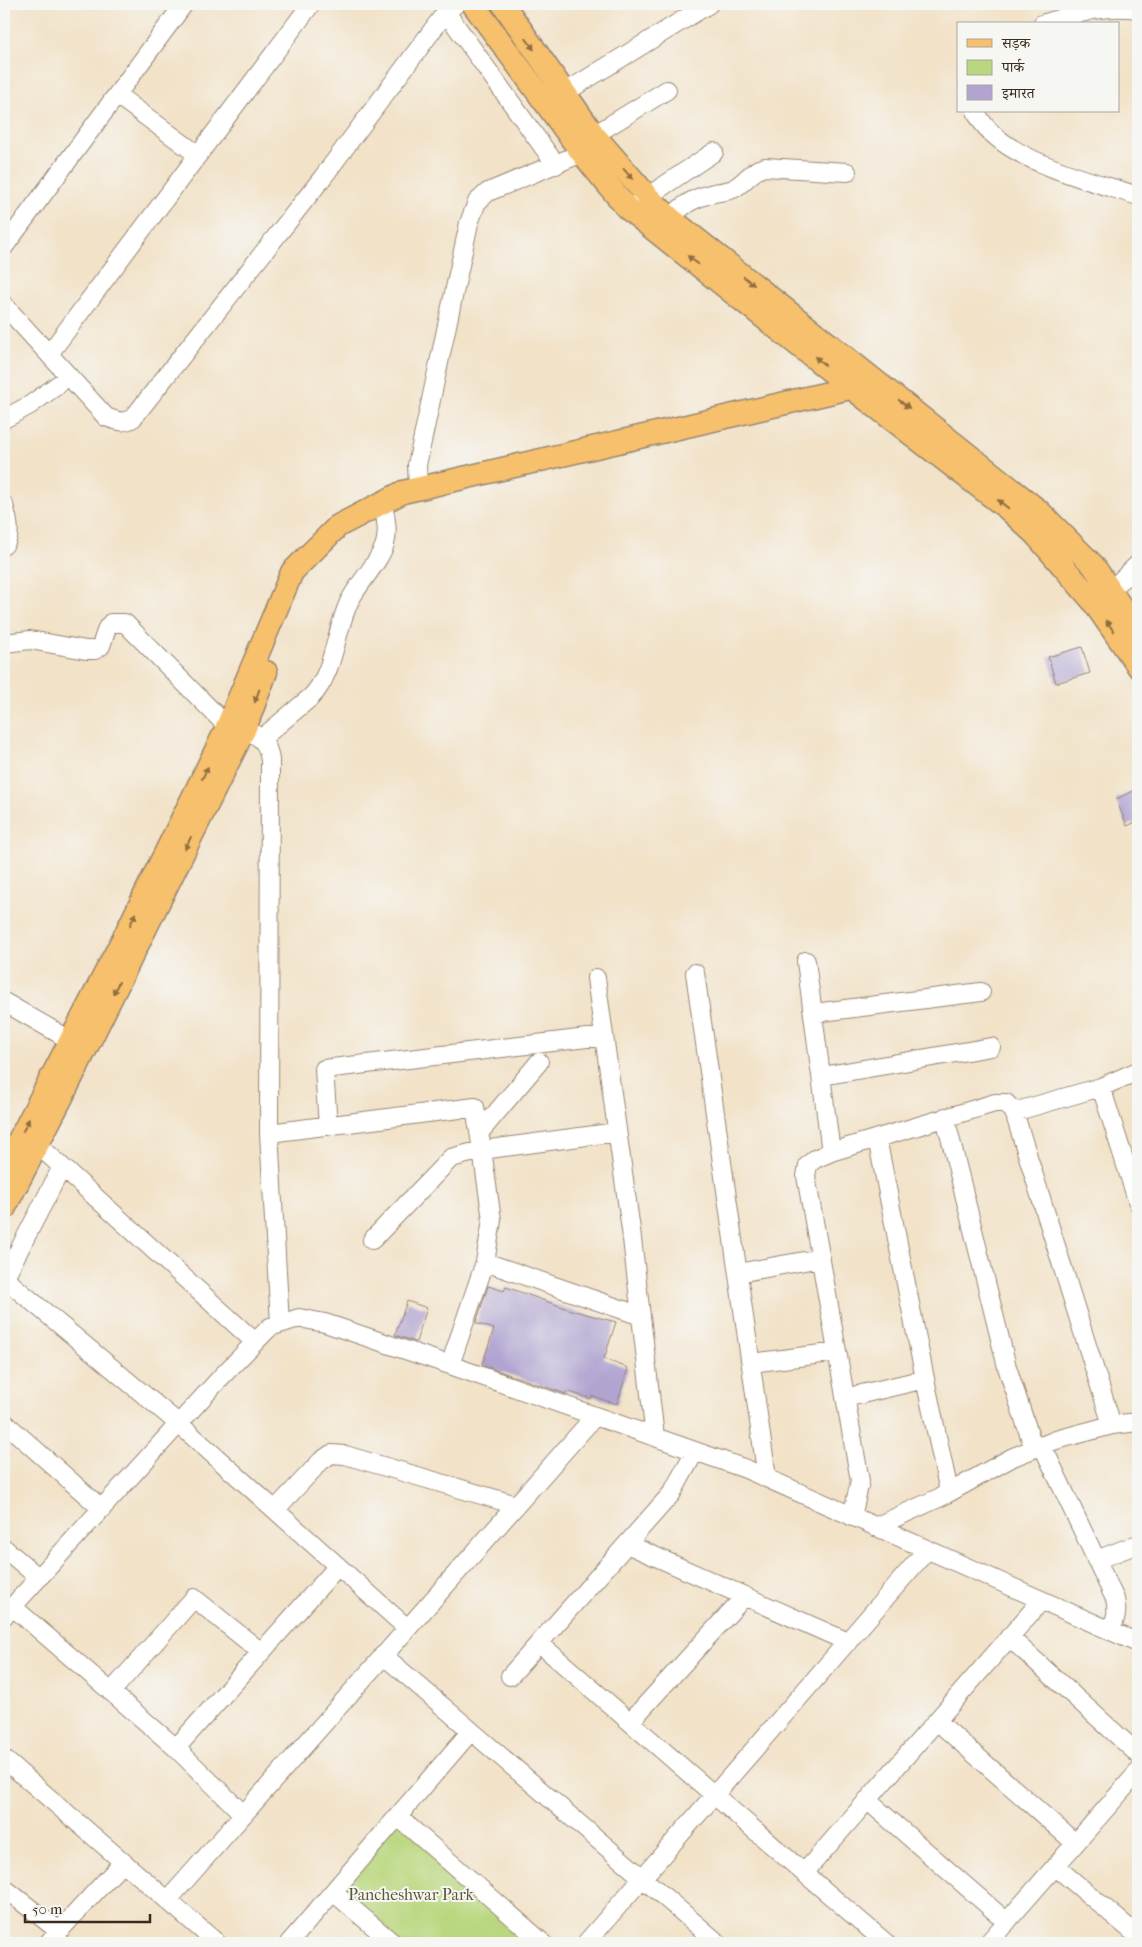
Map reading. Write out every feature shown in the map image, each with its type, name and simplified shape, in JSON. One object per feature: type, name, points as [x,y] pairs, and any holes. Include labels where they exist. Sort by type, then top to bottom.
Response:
[{"type":"main road","points":[[473,4],[588,144],[670,218],[1039,511],[1093,565],[1138,632]]},
{"type":"main road","points":[[503,4],[564,93],[588,144],[627,208],[1008,509],[1036,535],[1092,600],[1138,666]]},
{"type":"main road","points":[[4,1209],[38,1145],[245,731],[300,582],[338,526],[403,492],[854,389],[876,382]]},
{"type":"main road","points":[[4,1169],[123,939],[245,731]]},
{"type":"street","points":[[4,247],[184,4]]},
{"type":"street","points":[[49,354],[311,4]]},
{"type":"street","points":[[564,93],[709,4]]},
{"type":"street","points":[[1049,22],[1097,8],[1119,6],[1138,9]]},
{"type":"street","points":[[4,305],[106,417],[117,422],[133,418],[323,177],[451,8],[556,165]]},
{"type":"street","points":[[418,488],[417,465],[470,224],[477,202],[488,192],[556,165],[667,90]]},
{"type":"street","points":[[117,95],[198,155]]},
{"type":"street","points":[[977,112],[990,133],[1011,148],[1035,161],[1138,196]]},
{"type":"street","points":[[627,208],[648,197],[714,152]]},
{"type":"street","points":[[670,218],[684,204],[704,196],[732,189],[753,171],[759,169],[848,172]]},
{"type":"street","points":[[4,419],[30,405],[59,384]]},
{"type":"street","points":[[245,731],[311,697],[319,689],[324,680],[340,624],[349,601],[384,548],[387,533],[383,503]]},
{"type":"street","points":[[4,505],[9,538],[4,545]]},
{"type":"street","points":[[1111,590],[1138,564]]},
{"type":"street","points":[[4,643],[30,640],[95,650],[101,646],[107,628],[111,623],[125,623],[245,731],[268,747],[270,760],[269,1133],[280,1324]]},
{"type":"street","points":[[806,961],[831,1152]]},
{"type":"street","points":[[695,973],[767,1478]]},
{"type":"street","points":[[596,978],[618,1132],[655,1437]]},
{"type":"street","points":[[814,1013],[981,992]]},
{"type":"street","points":[[4,1002],[70,1040]]},
{"type":"street","points":[[328,1126],[324,1069],[604,1036]]},
{"type":"street","points":[[822,1076],[991,1047]]},
{"type":"street","points":[[480,1132],[539,1062]]},
{"type":"street","points":[[1014,1112],[1101,1087],[1138,1071]]},
{"type":"street","points":[[1101,1087],[1138,1203]]},
{"type":"street","points":[[852,1517],[860,1481],[806,1176],[808,1164],[815,1158],[831,1152],[995,1103],[1006,1103],[1014,1112],[1112,1425]]},
{"type":"street","points":[[269,1133],[475,1106],[492,1220],[485,1262],[450,1365]]},
{"type":"street","points":[[945,1117],[1008,1366],[1038,1447],[1096,1560],[1117,1608],[1117,1617],[1110,1631]]},
{"type":"street","points":[[372,1240],[451,1158],[482,1150],[618,1132]]},
{"type":"street","points":[[877,1138],[949,1492]]},
{"type":"street","points":[[38,1145],[255,1342]]},
{"type":"street","points":[[62,1167],[4,1279],[179,1424],[407,1628]]},
{"type":"street","points":[[738,1273],[821,1258]]},
{"type":"street","points":[[485,1262],[641,1316]]},
{"type":"street","points":[[244,1814],[176,1748],[111,1692],[8,1612],[255,1342],[270,1327],[299,1318],[325,1323],[450,1365],[767,1478],[1138,1643]]},
{"type":"street","points":[[751,1363],[837,1352]]},
{"type":"street","points":[[845,1398],[925,1378]]},
{"type":"street","points":[[168,1900],[594,1416]]},
{"type":"street","points":[[4,1422],[102,1508]]},
{"type":"street","points":[[875,1527],[949,1492],[1014,1457],[1038,1447],[1112,1425],[1138,1422]]},
{"type":"street","points":[[510,1676],[672,1493],[695,1451]]},
{"type":"street","points":[[275,1510],[321,1461],[331,1454],[346,1455],[516,1505]]},
{"type":"street","points":[[627,1544],[848,1642]]},
{"type":"street","points":[[1096,1560],[1138,1544]]},
{"type":"street","points":[[4,1548],[39,1578]]},
{"type":"street","points":[[586,1943],[927,1550]]},
{"type":"street","points":[[176,1748],[338,1566]]},
{"type":"street","points":[[630,1722],[745,1596]]},
{"type":"street","points":[[111,1692],[194,1598],[261,1652]]},
{"type":"street","points":[[804,1873],[1041,1601]]},
{"type":"street","points":[[1009,1637],[1138,1754]]},
{"type":"street","points":[[539,1643],[886,1943]]},
{"type":"street","points":[[384,1655],[718,1943]]},
{"type":"street","points":[[937,1721],[1075,1843]]},
{"type":"street","points":[[289,1943],[471,1731]]},
{"type":"street","points":[[4,1759],[217,1943]]},
{"type":"street","points":[[988,1943],[1138,1772]]},
{"type":"street","points":[[867,1800],[1007,1922]]},
{"type":"street","points":[[398,1816],[543,1943]]},
{"type":"street","points":[[4,1888],[56,1939],[123,1862]]},
{"type":"street","points":[[1055,1866],[1138,1936]]},
{"type":"street","points":[[334,1892],[393,1943]]},
{"type":"green space","name":"Pancheshwar Park","points":[[398,1817],[543,1943],[393,1943],[333,1892]]},
{"type":"building","points":[[1082,647],[1090,673],[1056,683],[1048,657]]},
{"type":"building","points":[[1138,789],[1138,821],[1127,826],[1116,799]]},
{"type":"building","points":[[488,1286],[504,1291],[506,1287],[571,1310],[616,1322],[604,1359],[628,1368],[617,1404],[592,1396],[591,1399],[567,1391],[566,1394],[482,1365],[494,1329],[476,1323]]},
{"type":"building","points":[[407,1301],[427,1308],[416,1342],[395,1335]]}]
